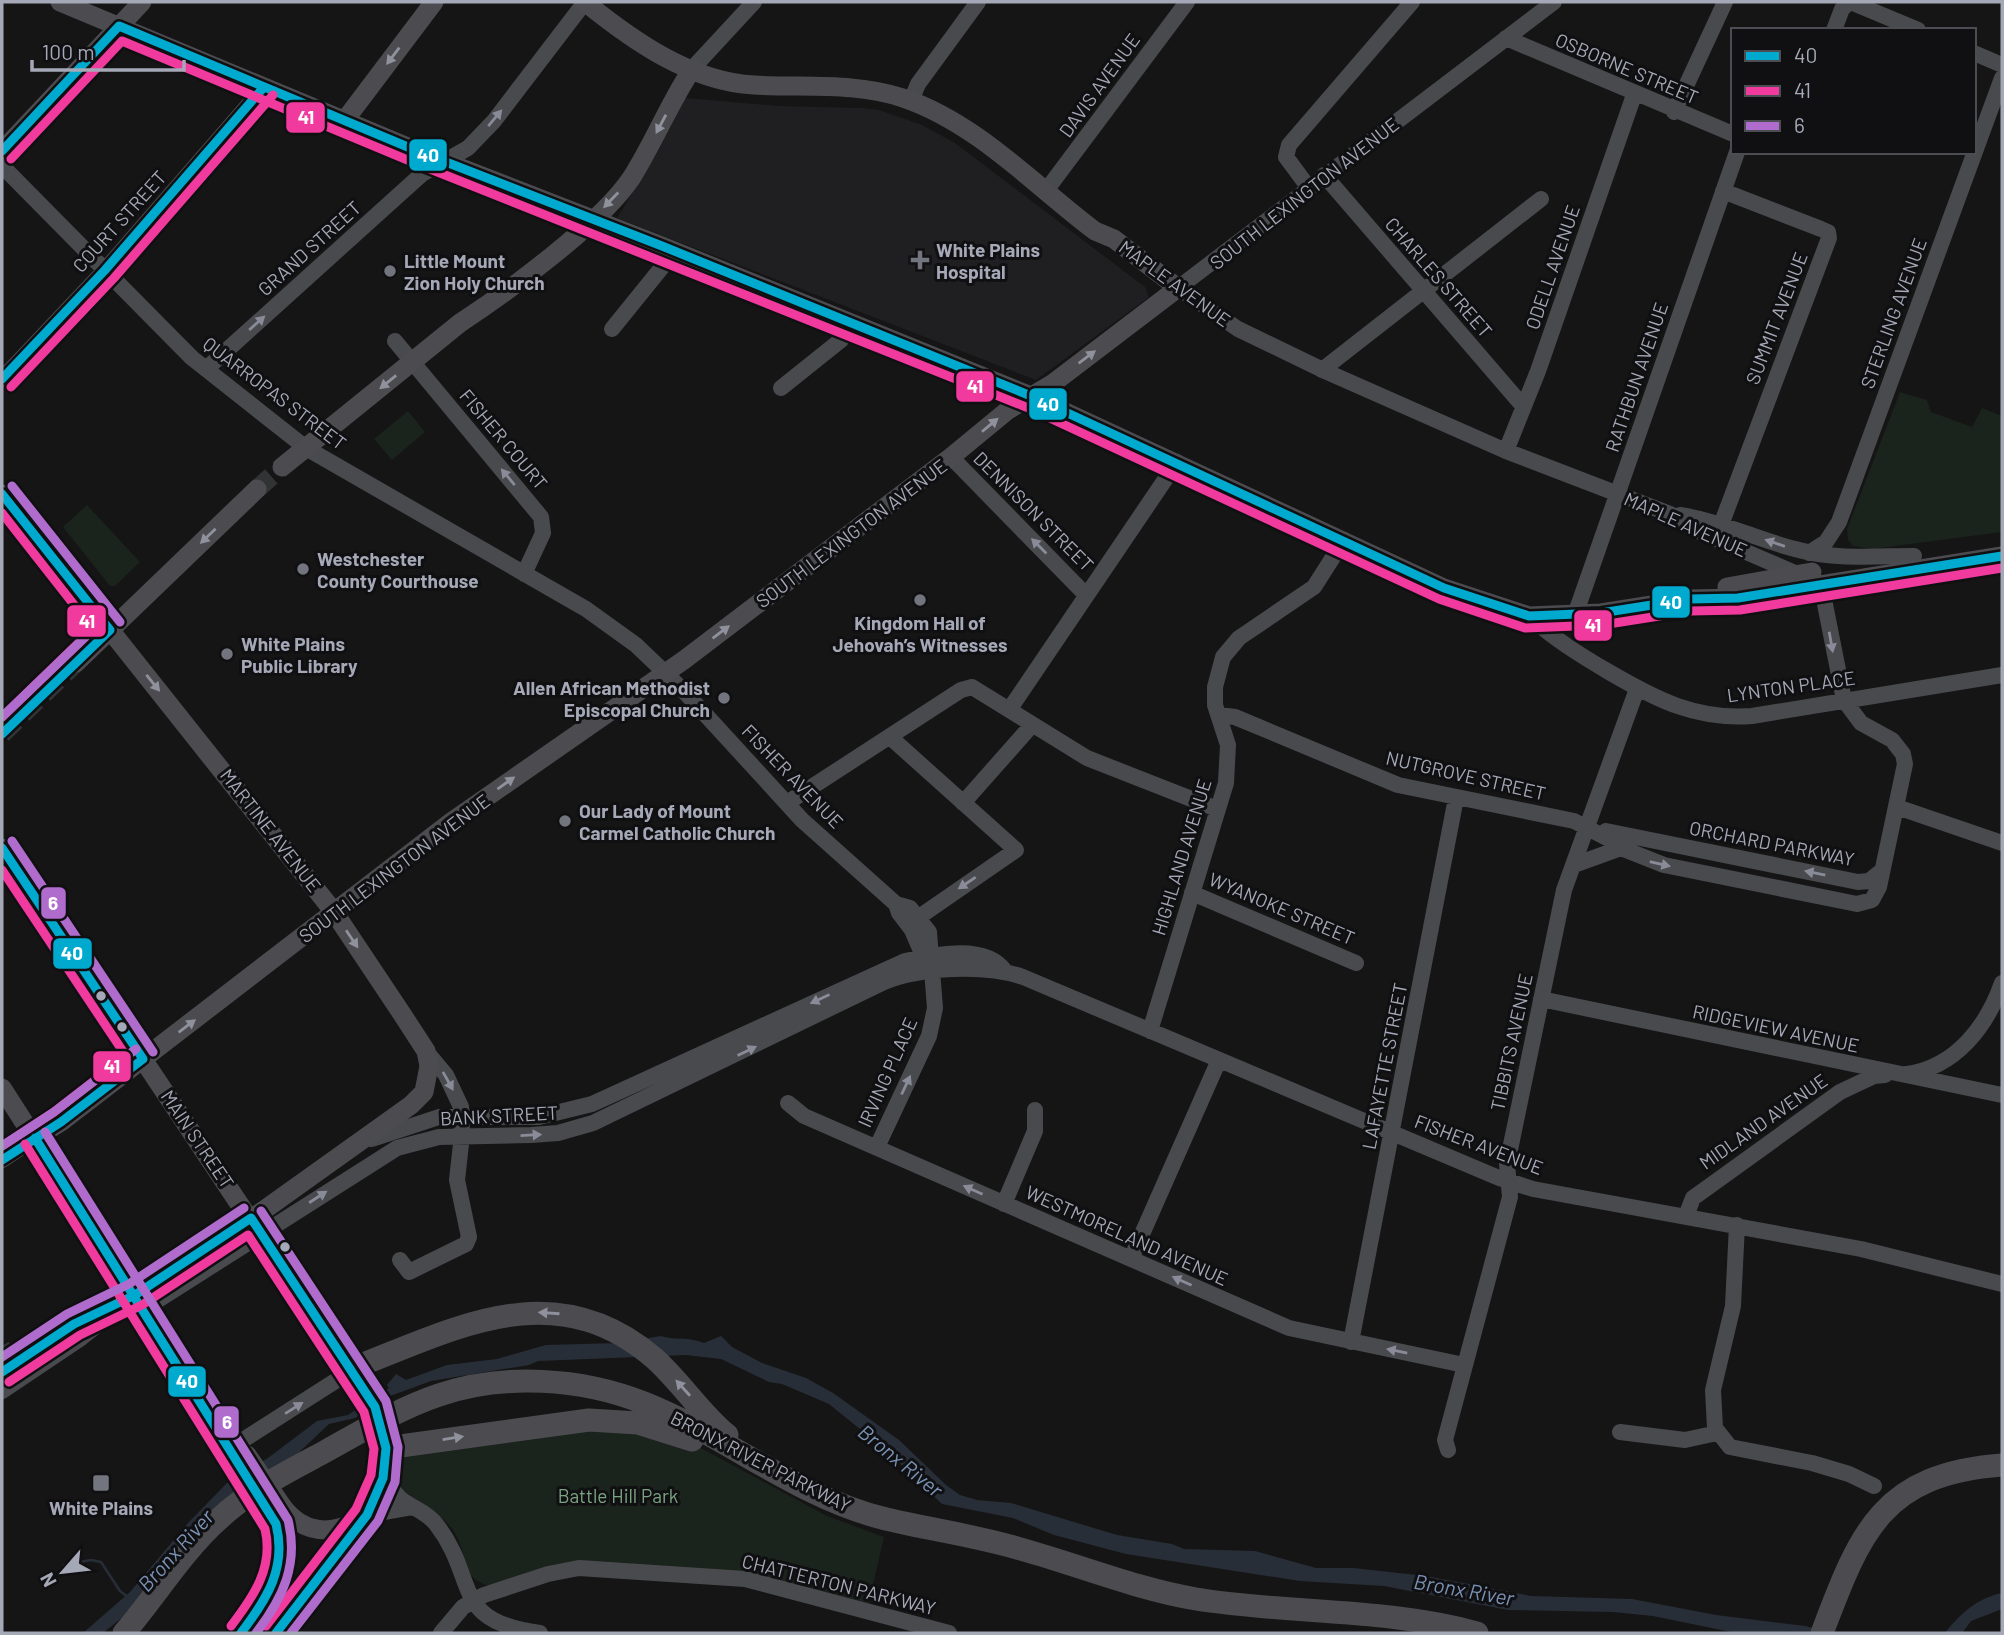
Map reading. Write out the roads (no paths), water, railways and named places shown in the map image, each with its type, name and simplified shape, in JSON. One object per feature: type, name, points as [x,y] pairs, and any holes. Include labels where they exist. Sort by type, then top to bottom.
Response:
[{"type":"highway","points":[[351,1371],[459,1325],[498,1315],[554,1313],[591,1321],[614,1331],[663,1366],[717,1426],[768,1467]]},
{"type":"highway","name":"BRONX RIVER PARKWAY","points":[[124,1633],[199,1539],[234,1506],[331,1448],[418,1403],[452,1391],[496,1384],[534,1382],[571,1384],[608,1391],[673,1415],[832,1500],[867,1514],[1004,1544],[1167,1593],[1212,1601],[1426,1622],[1477,1633]]},
{"type":"highway","name":"BRONX RIVER PARKWAY","points":[[135,1633],[205,1545],[249,1506],[328,1459],[438,1404],[498,1392],[570,1394],[636,1410],[669,1424],[804,1500],[853,1521],[1011,1558],[1149,1601],[1211,1613],[1422,1633]]},
{"type":"highway","points":[[385,1442],[601,1420],[649,1425],[705,1446]]},
{"type":"highway","points":[[1822,1633],[1879,1516],[1908,1493],[1950,1475],[2002,1465]]},
{"type":"highway","points":[[1834,1633],[1862,1548],[1891,1521],[1919,1500],[1960,1484],[2002,1477]]},
{"type":"main road","points":[[60,2],[444,162],[671,250],[1031,396],[1462,595],[1529,617],[1575,615],[1690,599],[1738,598],[2002,555]]},
{"type":"main road","points":[[2,151],[142,2]]},
{"type":"main road","points":[[345,120],[435,2]]},
{"type":"main road","name":"MAPLE AVENUE","points":[[585,2],[636,42],[692,69],[740,84],[841,87],[889,94],[911,102],[968,131],[1045,192],[1178,288]]},
{"type":"main road","points":[[282,467],[591,221],[631,179],[692,69]]},
{"type":"main road","name":"SOUTH LEXINGTON AVENUE","points":[[35,1138],[496,790],[666,672],[951,457],[1008,410],[1052,384],[1178,288]]},
{"type":"main road","points":[[76,663],[257,489]]},
{"type":"main road","name":"MARTINE AVENUE","points":[[2,494],[334,912],[426,1051]]},
{"type":"main road","points":[[1690,599],[1730,586],[2002,542]]},
{"type":"main road","name":"MAIN STREET","points":[[2,848],[368,1396],[385,1442]]},
{"type":"main road","points":[[362,1142],[424,1092],[428,1078],[426,1051]]},
{"type":"main road","points":[[2,1088],[218,1428],[276,1510],[297,1523],[318,1531],[344,1527],[367,1515]]},
{"type":"main road","name":"BANK STREET","points":[[139,1302],[255,1226],[362,1142]]},
{"type":"main road","points":[[285,1630],[367,1515],[383,1478],[385,1442]]},
{"type":"main road","points":[[241,1633],[268,1595],[279,1568],[276,1510]]},
{"type":"street","name":"GRAND STREET","points":[[206,369],[422,174],[468,148],[494,121],[585,2]]},
{"type":"street","points":[[692,69],[754,2]]},
{"type":"street","points":[[911,102],[918,84],[978,2]]},
{"type":"street","name":"DAVIS AVENUE","points":[[1045,192],[1187,2]]},
{"type":"street","points":[[1309,188],[1286,157],[1289,145],[1412,2]]},
{"type":"street","name":"SOUTH LEXINGTON AVENUE","points":[[1178,288],[1554,2]]},
{"type":"street","points":[[1674,112],[1726,2]]},
{"type":"street","points":[[1835,28],[1842,9],[1850,2],[1913,28]]},
{"type":"street","name":"OSBORNE STREET","points":[[1506,38],[1674,112],[1731,133]]},
{"type":"street","points":[[1976,54],[2002,65]]},
{"type":"street","name":"STERLING AVENUE","points":[[1976,149],[2002,78]]},
{"type":"street","name":"COURT STREET","points":[[2,379],[105,270],[264,87]]},
{"type":"street","name":"ODELL AVENUE","points":[[1506,451],[1538,371],[1634,95]]},
{"type":"street","name":"RATHBUN AVENUE","points":[[1575,615],[1736,154]]},
{"type":"street","name":"STERLING AVENUE","points":[[1809,553],[1824,545],[1839,522],[1974,154]]},
{"type":"street","name":"QUARROPAS STREET","points":[[2,166],[206,369],[306,448],[586,609],[666,672]]},
{"type":"street","name":"CHARLES STREET","points":[[1324,175],[1523,406]]},
{"type":"street","name":"SUMMIT AVENUE","points":[[1721,525],[1829,238],[1828,232],[1723,191]]},
{"type":"street","points":[[1322,370],[1541,199]]},
{"type":"street","points":[[612,329],[663,266],[671,250]]},
{"type":"street","name":"MAPLE AVENUE","points":[[1178,288],[1238,329],[1322,370],[1506,451],[1670,514],[1704,534],[1821,584]]},
{"type":"street","points":[[781,388],[841,340],[853,324]]},
{"type":"street","name":"FISHER COURT","points":[[395,341],[541,517],[543,533],[524,575]]},
{"type":"street","name":"DENNISON STREET","points":[[951,457],[1087,595]]},
{"type":"street","points":[[1009,710],[1177,462]]},
{"type":"street","name":"MAPLE AVENUE","points":[[1670,514],[1700,518],[1809,553],[1856,557],[1914,556]]},
{"type":"street","points":[[1839,522],[1843,548],[1856,557]]},
{"type":"street","name":"HIGHLAND AVENUE","points":[[1150,1031],[1230,762],[1215,687],[1223,657],[1230,646],[1307,593],[1321,578],[1344,540]]},
{"type":"street","points":[[1821,584],[1839,688],[1844,700],[1861,723],[1885,735]]},
{"type":"street","name":"LYNTON PLACE","points":[[1529,617],[1560,643],[1637,689],[1674,707],[1719,718],[1752,716],[2002,675]]},
{"type":"street","name":"FISHER AVENUE","points":[[666,672],[787,803],[896,904],[910,908],[919,918]]},
{"type":"street","points":[[787,803],[961,690],[972,687],[1087,758],[1217,810]]},
{"type":"street","name":"TIBBITS AVENUE","points":[[1448,1450],[1446,1440],[1464,1365],[1510,1197],[1507,1164],[1564,890],[1637,689]]},
{"type":"street","points":[[1880,873],[1905,764],[1899,747],[1871,722],[1868,711],[1876,699],[1890,693]]},
{"type":"street","name":"NUTGROVE STREET","points":[[1219,715],[1235,717],[1398,785],[1574,821],[1587,828]]},
{"type":"street","points":[[963,803],[1032,725]]},
{"type":"street","points":[[890,737],[1016,850],[919,918],[929,932],[928,962]]},
{"type":"street","name":"LAFAYETTE STREET","points":[[1351,1342],[1457,798]]},
{"type":"street","points":[[1897,807],[2002,843]]},
{"type":"street","name":"ORCHARD PARKWAY","points":[[1587,828],[1646,860],[1857,904],[1872,900],[1879,887],[1880,873]]},
{"type":"street","name":"ORCHARD PARKWAY","points":[[1587,828],[1858,881],[1869,881],[1880,873]]},
{"type":"street","points":[[1574,865],[1613,849],[1627,849]]},
{"type":"street","name":"WYANOKE STREET","points":[[1192,893],[1356,962]]},
{"type":"street","name":"FISHER AVENUE","points":[[896,904],[898,913],[912,930],[928,962],[1005,971],[1508,1181],[1533,1189],[1873,1251],[2002,1284]]},
{"type":"street","name":"BANK STREET","points":[[362,1142],[422,1120],[462,1116],[540,1117],[592,1104],[895,964],[928,962]]},
{"type":"street","name":"BANK STREET","points":[[255,1226],[397,1148],[439,1136],[558,1133],[593,1123],[884,982],[910,973],[928,962]]},
{"type":"street","name":"IRVING PLACE","points":[[877,1147],[934,1019],[928,962]]},
{"type":"street","name":"MIDLAND AVENUE","points":[[1686,1216],[1693,1198],[1840,1091],[1874,1076],[1928,1069],[1961,1049],[1986,1020],[2002,983]]},
{"type":"street","name":"RIDGEVIEW AVENUE","points":[[1541,999],[2002,1095]]},
{"type":"street","name":"MARTINE AVENUE","points":[[400,1260],[409,1272],[468,1241],[457,1180],[462,1116],[446,1075],[426,1051]]},
{"type":"street","points":[[1131,1259],[1219,1060]]},
{"type":"street","name":"WESTMORELAND AVENUE","points":[[788,1103],[804,1116],[1289,1328],[1464,1365]]},
{"type":"street","points":[[1004,1204],[1035,1132],[1035,1110]]},
{"type":"street","points":[[2,1160],[35,1138]]},
{"type":"street","points":[[1737,1225],[1733,1306],[1713,1390],[1712,1413],[1717,1433],[1730,1447],[1812,1463],[1849,1474],[1874,1486]]},
{"type":"street","points":[[2,1391],[14,1365],[82,1338],[139,1302]]},
{"type":"street","points":[[237,1453],[351,1371]]},
{"type":"street","points":[[1620,1432],[1685,1440],[1717,1433]]},
{"type":"street","points":[[383,1478],[399,1497],[427,1515],[438,1526],[473,1600],[483,1615],[495,1623],[540,1633]]},
{"type":"street","points":[[367,1515],[412,1507]]},
{"type":"street","name":"CHATTERTON PARKWAY","points":[[473,1600],[569,1569],[731,1577],[949,1633]]},
{"type":"street","points":[[441,1633],[473,1600]]},
{"type":"water","name":"Bronx River","points":[[661,1336],[704,1343],[721,1336],[732,1347],[762,1363],[806,1378],[833,1393],[899,1440],[960,1495],[977,1500],[1011,1503],[1117,1535],[1172,1544],[1184,1549],[1255,1551],[1316,1568],[1353,1568],[1426,1576],[1531,1596],[1632,1599],[1716,1615],[1805,1626],[1832,1633],[1736,1633],[1653,1616],[1613,1612],[1508,1610],[1384,1586],[1300,1581],[1126,1554],[1054,1535],[1013,1518],[942,1504],[886,1450],[829,1404],[782,1384],[769,1382],[721,1359],[686,1355],[538,1361],[529,1365],[431,1381],[390,1396],[355,1418],[329,1424],[135,1607],[103,1633],[83,1633],[130,1592],[189,1522],[227,1483],[268,1458],[317,1421],[348,1415],[389,1388],[387,1385],[396,1374],[406,1380],[447,1365],[497,1359],[546,1345],[619,1343]]},
{"type":"water","points":[[2002,1593],[2002,1609],[1971,1621],[1962,1633],[1945,1633],[1970,1608]]},
{"type":"waterway","points":[[64,1565],[91,1560],[101,1562],[120,1591],[129,1598]]},
{"type":"tunnel","points":[[257,489],[282,467]]},
{"type":"tunnel","points":[[2,734],[76,663]]},
{"type":"tunnel","points":[[2,1346],[7,1354]]},
{"type":"place","name":"White Plains Hospital","points":[[920,260]]},
{"type":"place","name":"Little Mount Zion Holy Church","points":[[390,271]]},
{"type":"place","name":"Westchester County Courthouse","points":[[303,569]]},
{"type":"place","name":"Kingdom Hall of Jehovah’s Witnesses","points":[[920,600]]},
{"type":"place","name":"White Plains Public Library","points":[[227,654]]},
{"type":"place","name":"Allen African Methodist Episcopal Church","points":[[724,698]]},
{"type":"place","name":"Our Lady of Mount Carmel Catholic Church","points":[[565,821]]},
{"type":"place","name":"White Plains","points":[[101,1483]]},
{"type":"park label","name":"Battle Hill Park","points":[[618,1495]]}]
